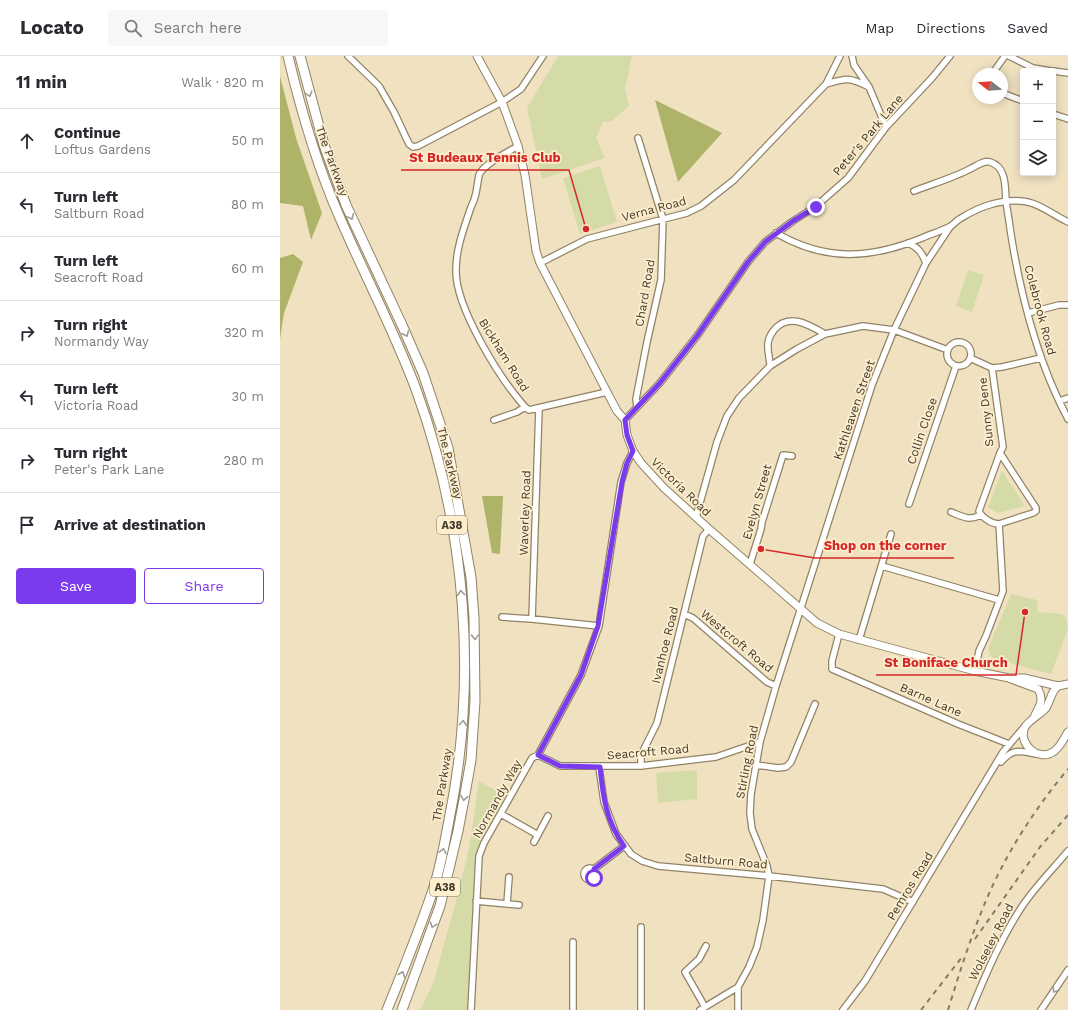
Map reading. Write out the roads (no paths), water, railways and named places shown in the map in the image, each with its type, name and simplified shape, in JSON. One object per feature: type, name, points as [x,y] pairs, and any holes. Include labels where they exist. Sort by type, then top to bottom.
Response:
[{"type":"highway","name":"The Parkway","points":[[288,56],[305,120],[320,168],[339,215],[397,342],[424,412],[438,458],[450,514],[459,569],[463,612],[464,696],[458,769],[452,807],[435,882],[411,953],[387,1010]]},
{"type":"highway","name":"The Parkway","points":[[300,56],[324,146],[346,205],[423,373],[448,448],[470,577],[475,648],[475,701],[471,760],[458,831],[440,906],[402,1010]]},
{"type":"street","points":[[348,56],[379,86],[394,112],[409,144],[413,147],[502,102],[521,89],[543,56]]},
{"type":"street","name":"Victoria Road","points":[[477,56],[502,102],[518,146],[525,175],[536,251],[540,263],[617,411],[625,420],[627,435],[633,451],[641,463],[709,529],[817,623],[839,634],[975,672],[1009,678],[1024,678],[1058,686],[1068,684]]},
{"type":"street","name":"Verna Road","points":[[540,263],[588,239],[687,213],[701,206],[734,180],[826,84],[840,56]]},
{"type":"street","points":[[852,56],[854,65],[869,87],[886,127]]},
{"type":"street","name":"Peter's Park Lane","points":[[625,420],[659,384],[697,336],[748,262],[765,242],[793,221],[816,207],[848,178],[886,127],[932,78],[950,56]]},
{"type":"street","points":[[996,68],[1005,56]]},
{"type":"street","points":[[1009,56],[1033,68]]},
{"type":"street","points":[[1056,72],[1068,73]]},
{"type":"street","name":"Verna Road","points":[[826,84],[843,78],[856,80],[869,87]]},
{"type":"street","points":[[1008,95],[1020,100]]},
{"type":"street","points":[[1056,115],[1068,119]]},
{"type":"street","name":"Chard Road","points":[[637,406],[636,398],[661,280],[663,219],[638,138]]},
{"type":"street","name":"Bickham Road","points":[[518,146],[486,167],[480,174],[476,194],[458,249],[456,271],[458,288],[470,324],[497,369],[518,399],[529,410],[607,392]]},
{"type":"street","name":"Colebrook Road","points":[[914,191],[966,171],[987,161],[991,162],[1002,172],[1005,180],[1006,202],[1014,254],[1028,313],[1041,358],[1068,420]]},
{"type":"street","points":[[776,233],[792,242],[822,252],[869,254],[891,249],[950,227],[961,218],[977,209],[1006,202],[1020,201],[1033,203],[1068,222]]},
{"type":"street","name":"Kathleaven Street","points":[[801,610],[812,571],[872,385],[894,330],[926,264],[950,227]]},
{"type":"street","points":[[908,243],[917,247],[923,254],[926,264]]},
{"type":"street","points":[[1028,313],[1059,305],[1068,305]]},
{"type":"street","points":[[770,366],[768,344],[770,335],[784,322],[794,320],[803,322],[825,334]]},
{"type":"street","points":[[696,517],[717,442],[727,416],[739,398],[770,366],[796,349],[825,334],[863,326],[894,330],[948,350]]},
{"type":"street","points":[[953,344],[965,344],[970,350],[970,358],[966,364],[956,366],[952,364],[948,358],[948,350],[953,344]]},
{"type":"street","points":[[970,358],[992,368],[1041,358]]},
{"type":"street","name":"Collin Close","points":[[909,504],[956,366]]},
{"type":"street","name":"Sunny Dene","points":[[981,515],[979,511],[1003,447],[992,368]]},
{"type":"street","points":[[1059,402],[1068,398]]},
{"type":"street","name":"Bickham Road","points":[[494,420],[517,412],[525,407]]},
{"type":"street","name":"Waverley Road","points":[[532,619],[539,408]]},
{"type":"street","name":"Normandy Way","points":[[471,1010],[479,856],[484,843],[532,758],[538,755],[581,675],[598,626],[622,482],[627,463],[633,451]]},
{"type":"street","name":"Sunny Dene","points":[[999,524],[1036,511],[1036,508],[1000,453]]},
{"type":"street","name":"Evelyn Street","points":[[750,564],[783,455],[792,456]]},
{"type":"street","points":[[951,512],[974,519],[981,515],[994,524],[999,524],[1004,591],[979,651],[975,672]]},
{"type":"street","name":"Ivanhoe Road","points":[[641,766],[641,755],[656,723],[703,536],[709,529]]},
{"type":"street","points":[[859,640],[891,534]]},
{"type":"street","points":[[882,566],[999,600]]},
{"type":"street","name":"Stirling Road","points":[[738,1010],[738,987],[749,967],[757,947],[763,920],[769,876],[767,866],[752,829],[750,813],[751,794],[760,742],[776,686],[801,610]]},
{"type":"street","name":"Westcroft Road","points":[[684,614],[693,618],[767,682],[776,686]]},
{"type":"street","points":[[502,617],[598,626]]},
{"type":"street","name":"Barne Lane","points":[[839,634],[832,661],[832,668],[958,724],[1009,744]]},
{"type":"street","name":"Victoria Road","points":[[1009,678],[1034,687],[1040,692],[1041,701],[1034,718]]},
{"type":"street","name":"Pemros Road","points":[[843,1010],[865,981],[951,837],[993,772],[1009,744],[1045,708],[1052,692],[1058,686]]},
{"type":"street","points":[[756,765],[778,768],[786,767],[791,762],[812,707]]},
{"type":"street","points":[[1026,726],[1023,738],[1033,752],[1039,754]]},
{"type":"street","name":"Pemros Road","points":[[993,772],[1005,757],[1015,751],[1045,755],[1054,752],[1068,732]]},
{"type":"street","name":"Seacroft Road","points":[[538,755],[560,766],[641,766],[716,757],[760,742]]},
{"type":"street","name":"Saltburn Road","points":[[600,767],[604,802],[616,834],[631,854],[642,861],[658,866],[769,876],[883,889],[913,902]]},
{"type":"street","points":[[501,814],[538,835]]},
{"type":"street","points":[[534,842],[548,816]]},
{"type":"street","points":[[594,869],[624,846]]},
{"type":"street","name":"Wolseley Road","points":[[970,1010],[998,948],[1023,905],[1068,851]]},
{"type":"street","points":[[507,904],[509,877]]},
{"type":"street","points":[[476,901],[519,905]]},
{"type":"street","points":[[641,927],[641,1010]]},
{"type":"street","points":[[573,942],[573,1010]]},
{"type":"street","points":[[702,1009],[685,972],[699,959],[706,946]]},
{"type":"street","points":[[1042,1010],[1068,970]]},
{"type":"street","name":"Stirling Road","points":[[702,1009],[738,987]]},
{"type":"railway","points":[[948,1010],[974,932],[992,887],[1008,855],[1026,825],[1068,769]]},
{"type":"railway","points":[[975,939],[1040,847],[1068,815]]},
{"type":"railway","points":[[921,1010],[962,957]]},
{"type":"place","name":"St Budeaux Tennis Club","points":[[586,229]]},
{"type":"place","name":"Shop on the corner","points":[[761,549]]},
{"type":"place","name":"St Boniface Church","points":[[1025,612]]}]
